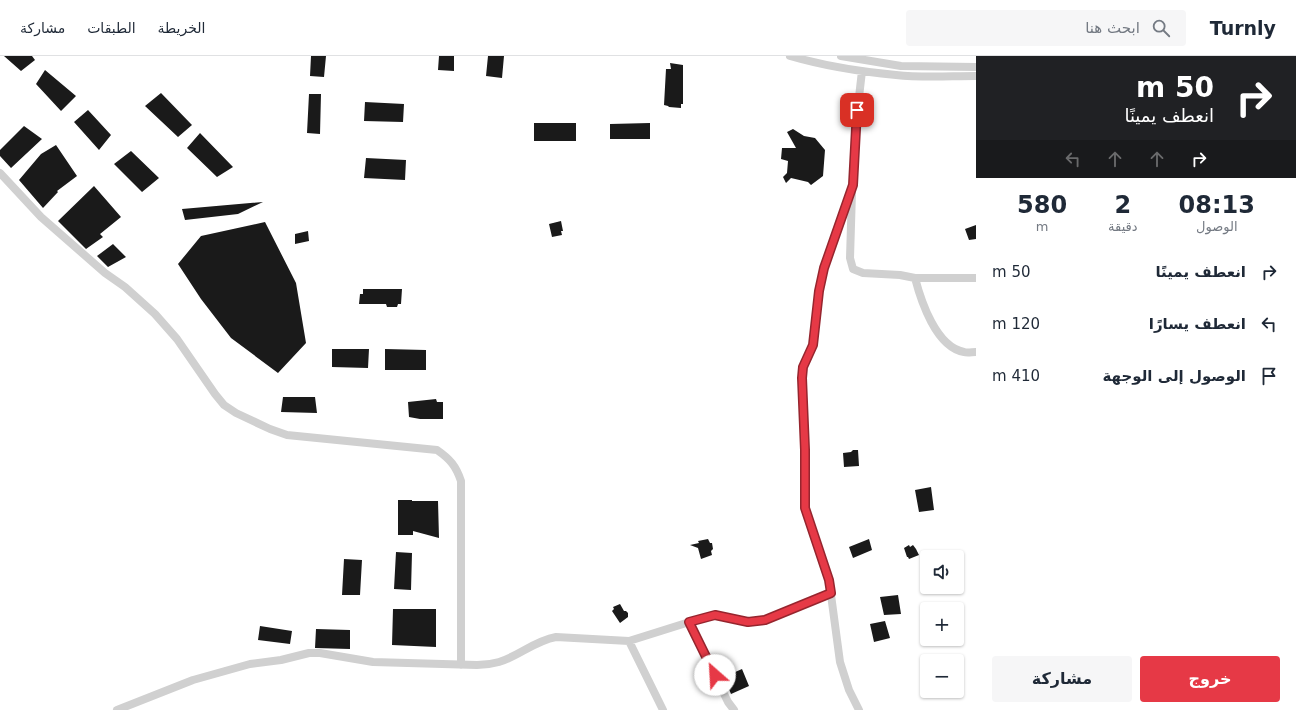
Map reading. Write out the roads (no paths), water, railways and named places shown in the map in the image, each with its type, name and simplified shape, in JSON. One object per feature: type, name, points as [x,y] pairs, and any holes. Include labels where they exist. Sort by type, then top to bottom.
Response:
[{"type":"street","points":[[790,56],[802,60],[862,71],[903,76],[976,76]]},
{"type":"street","points":[[841,56],[901,66],[976,67]]},
{"type":"street","points":[[862,71],[856,123],[853,185],[850,258],[853,268],[863,273],[900,275],[915,278],[976,278]]},
{"type":"street","points":[[0,173],[41,217],[155,314],[177,339],[224,405],[236,413],[270,429],[287,435],[437,450],[448,457],[458,470],[461,481],[462,665]]},
{"type":"street","points":[[853,185],[824,268],[819,291],[813,345],[803,367],[802,378],[805,450],[805,508],[829,580],[840,662],[849,690],[859,710]]},
{"type":"street","points":[[915,278],[919,294],[931,320],[944,341],[953,348],[963,352],[976,352]]},
{"type":"street","points":[[117,710],[193,680],[250,664],[281,660],[309,653],[320,653],[373,662],[477,665],[500,662],[538,642],[556,637],[629,642],[715,615],[748,622],[765,620],[831,593]]},
{"type":"street","points":[[689,622],[728,702],[734,710]]},
{"type":"street","points":[[629,642],[663,710]]}]
